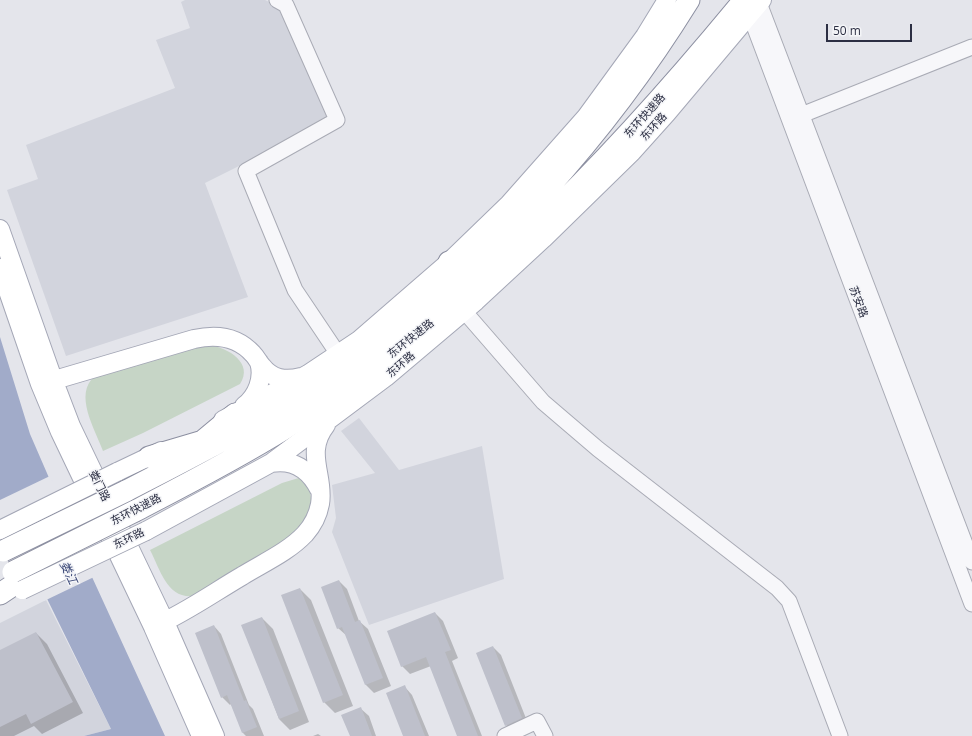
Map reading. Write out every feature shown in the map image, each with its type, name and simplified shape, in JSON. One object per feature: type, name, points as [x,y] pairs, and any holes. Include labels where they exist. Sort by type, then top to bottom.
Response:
[{"type":"highway","name":"东环快速路","points":[[0,594],[13,581],[83,536],[135,511],[256,446],[320,405],[425,328],[494,256],[605,121],[661,45],[689,0]]},
{"type":"highway","name":"东环快速路","points":[[1,552],[172,467],[242,421],[366,353],[436,297],[494,256],[575,190],[753,3]]},
{"type":"highway","points":[[436,297],[449,262],[494,256]]},
{"type":"highway","points":[[149,457],[203,441],[242,421]]},
{"type":"highway","points":[[172,467],[203,441]]},
{"type":"main road","points":[[0,530],[149,457],[242,421],[359,340],[449,262],[509,204],[586,117],[645,36],[668,0]]},
{"type":"main road","name":"东环路","points":[[0,599],[13,581],[146,531],[271,462],[329,421],[386,377],[464,311],[543,239],[632,152],[667,113],[753,3]]},
{"type":"main road","name":"娄门路","points":[[0,229],[67,448],[159,624],[215,736]]},
{"type":"main road","name":"娄门路","points":[[0,268],[47,382]]},
{"type":"main road","points":[[47,382],[209,336],[226,337],[238,342],[251,351],[270,374],[279,378],[292,378],[308,374]]},
{"type":"main road","points":[[242,421],[258,388],[260,376],[259,362]]},
{"type":"main road","points":[[159,624],[284,550],[299,540],[310,527],[316,516],[320,501],[316,443],[322,430],[329,421]]},
{"type":"main road","points":[[271,462],[283,462],[301,467],[310,475],[320,491]]},
{"type":"main road","name":"娄门路","points":[[159,624],[201,736]]},
{"type":"street","points":[[277,0],[286,5],[337,120],[246,171],[295,290],[338,354]]},
{"type":"street","name":"苏安路","points":[[753,3],[972,604]]},
{"type":"street","points":[[796,118],[972,47]]},
{"type":"street","name":"苏安路","points":[[796,118],[972,562]]},
{"type":"street","points":[[464,311],[542,402],[598,449],[777,588],[789,601],[840,736]]},
{"type":"street","points":[[505,736],[537,721],[545,736]]},
{"type":"shaded area","points":[[185,0],[265,0],[284,9],[331,120],[205,183],[248,297],[66,356],[7,190],[38,179],[26,145],[175,88],[156,40],[190,28],[181,2]]},
{"type":"shaded area","points":[[359,418],[399,470],[482,446],[504,579],[369,625],[332,532],[336,518],[332,485],[375,473],[341,431]]},
{"type":"shaded area","points":[[46,600],[111,729],[84,736],[0,736],[0,623]]},
{"type":"green space","points":[[210,345],[224,349],[231,353],[241,363],[244,369],[240,384],[143,433],[103,451],[91,422],[86,402],[86,392],[89,383],[95,376],[191,348]]},
{"type":"green space","points":[[302,477],[309,482],[312,507],[298,535],[194,596],[185,596],[177,593],[166,582],[150,550],[282,483]]},
{"type":"water","name":"娄江","points":[[0,337],[30,434],[92,577],[165,736],[84,736],[111,729],[0,503]]},
{"type":"pier","points":[[50,476],[94,577],[44,601],[0,508],[0,500]]},
{"type":"building","points":[[339,580],[355,622],[360,620],[383,678],[365,685],[342,627],[337,629],[321,587]]},
{"type":"building","points":[[300,588],[343,695],[323,703],[281,595]]},
{"type":"building","points":[[435,612],[451,650],[445,652],[478,736],[457,736],[426,657],[401,667],[387,631]]},
{"type":"building","points":[[262,617],[299,711],[279,719],[241,625]]},
{"type":"building","points":[[214,625],[244,701],[246,700],[257,727],[242,733],[227,695],[221,698],[195,633]]},
{"type":"building","points":[[36,632],[73,702],[31,724],[26,714],[0,727],[0,650]]},
{"type":"building","points":[[493,646],[522,718],[505,726],[476,653]]},
{"type":"building","points":[[405,685],[425,736],[403,736],[386,693]]},
{"type":"building","points":[[361,707],[372,736],[350,736],[341,715]]}]
